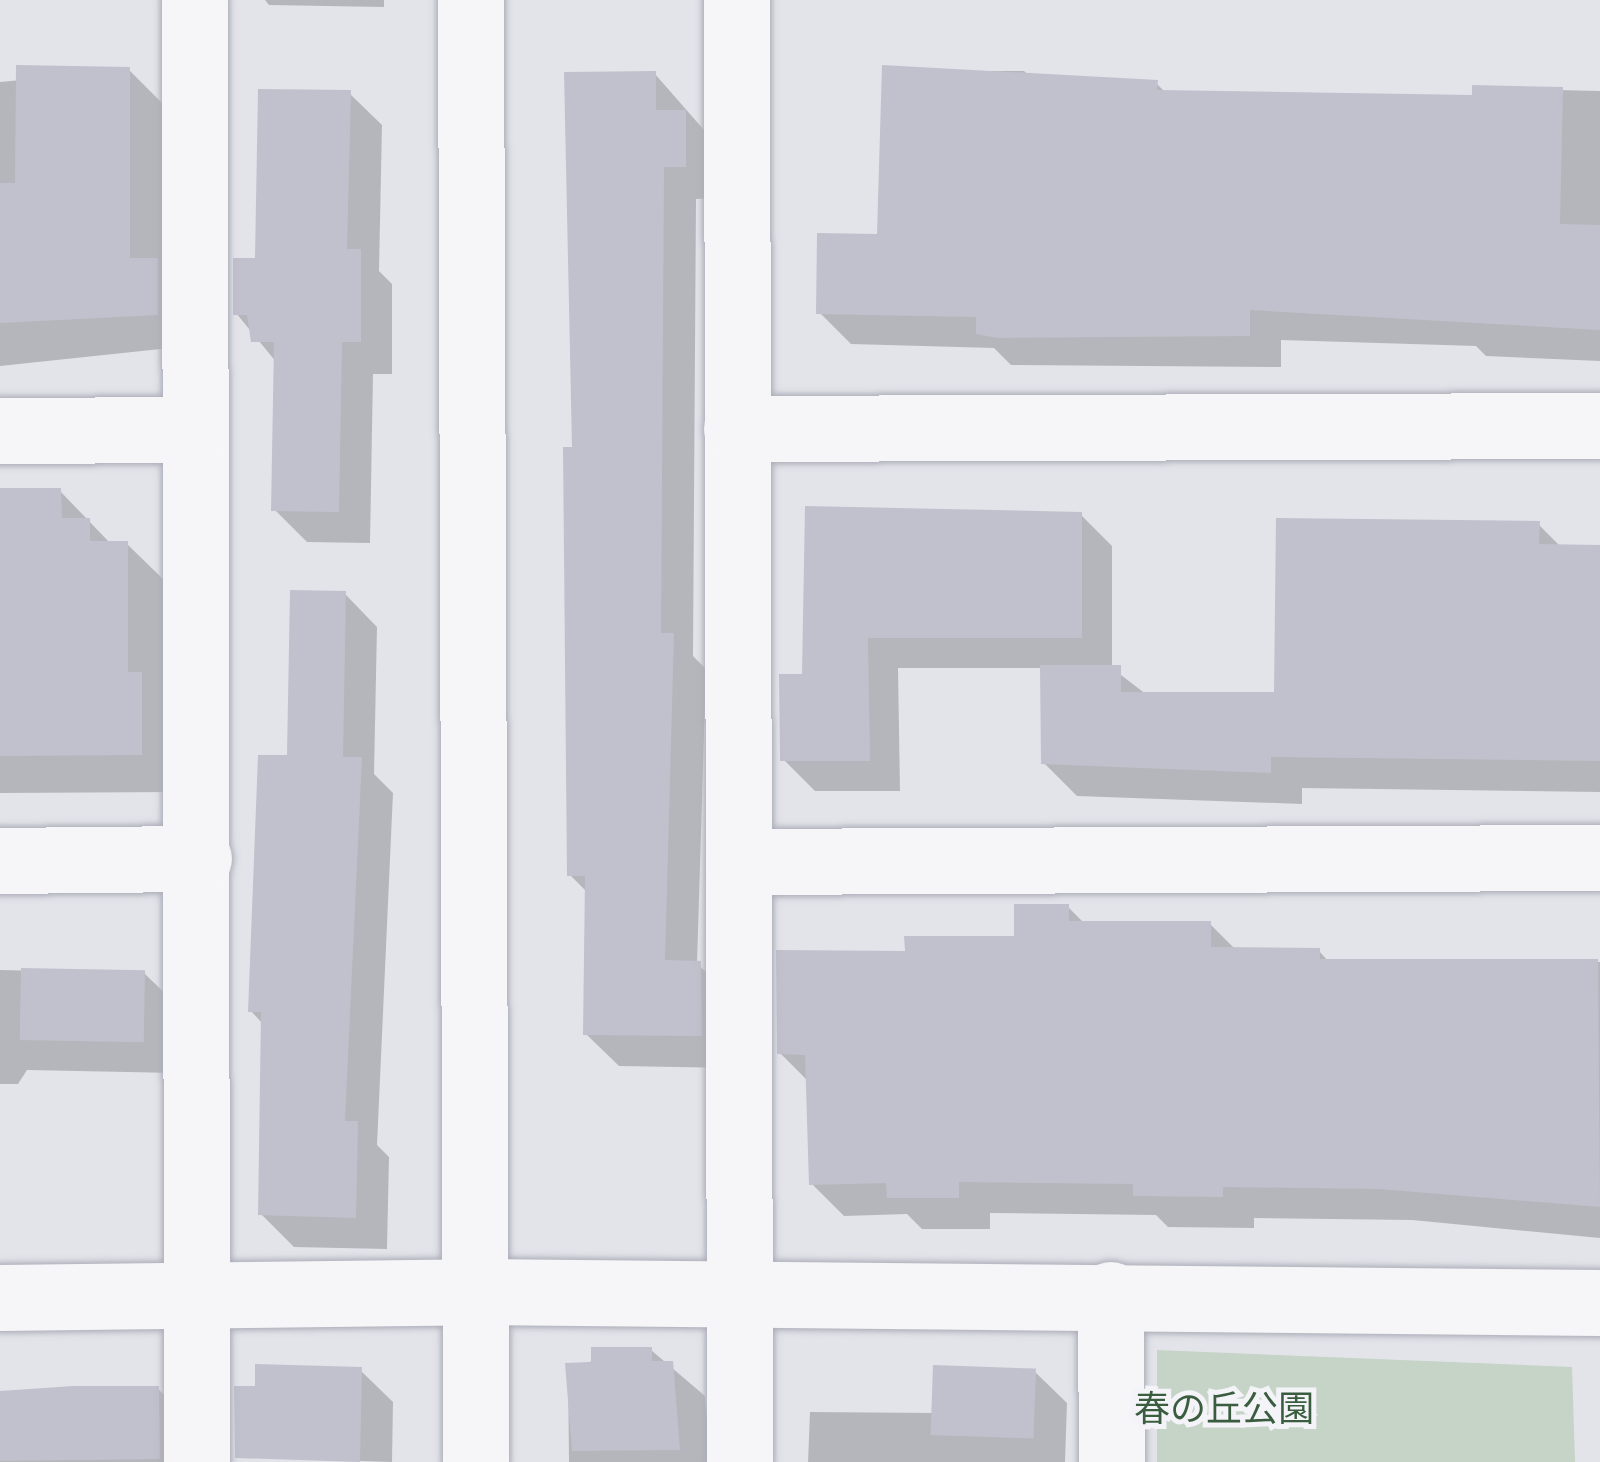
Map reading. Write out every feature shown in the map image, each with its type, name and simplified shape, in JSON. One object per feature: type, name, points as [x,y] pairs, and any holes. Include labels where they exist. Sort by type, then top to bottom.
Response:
[{"type":"street","points":[[195,0],[197,1462]]},
{"type":"street","points":[[471,0],[476,1462]]},
{"type":"street","points":[[737,0],[740,1462]]},
{"type":"street","points":[[737,429],[1600,426]]},
{"type":"street","points":[[0,431],[195,430]]},
{"type":"street","points":[[739,862],[1600,858]]},
{"type":"street","points":[[0,861],[199,859]]},
{"type":"street","points":[[0,1298],[476,1292],[1111,1294],[1600,1303]]},
{"type":"street","points":[[1111,1294],[1112,1462]]},
{"type":"green space","name":"春の丘公園","points":[[1157,1350],[1572,1367],[1575,1462],[1157,1462]]},
{"type":"building","points":[[16,65],[130,67],[130,258],[158,258],[158,315],[0,323],[0,183],[15,183]]},
{"type":"building","points":[[882,65],[1158,80],[1157,90],[1472,95],[1472,85],[1563,87],[1560,224],[1600,225],[1600,330],[1250,310],[1250,336],[998,338],[976,334],[976,317],[816,314],[817,233],[877,234]]},
{"type":"building","points":[[656,71],[656,110],[686,110],[686,167],[664,167],[661,633],[674,633],[665,960],[701,961],[702,1036],[583,1035],[585,876],[567,876],[563,447],[572,447],[564,72]]},
{"type":"building","points":[[258,89],[351,90],[347,249],[361,249],[361,342],[342,342],[339,512],[271,511],[274,342],[251,342],[247,315],[233,315],[233,258],[255,258]]},
{"type":"building","points":[[0,488],[61,488],[62,518],[90,518],[90,541],[128,541],[128,672],[142,672],[142,755],[0,756]]},
{"type":"building","points":[[805,506],[1082,512],[1082,638],[868,638],[870,761],[780,761],[779,674],[802,674]]},
{"type":"building","points":[[1276,518],[1540,521],[1539,544],[1600,545],[1600,761],[1271,757],[1271,773],[1041,764],[1040,665],[1121,665],[1121,692],[1274,692]]},
{"type":"building","points":[[290,590],[346,591],[343,757],[362,757],[345,1121],[358,1121],[356,1218],[258,1215],[261,1012],[248,1012],[258,755],[287,755]]},
{"type":"building","points":[[1014,904],[1069,904],[1069,921],[1211,921],[1211,947],[1320,948],[1320,959],[1598,959],[1600,1207],[1378,1189],[1223,1187],[1223,1197],[1133,1196],[1133,1184],[959,1182],[959,1198],[887,1198],[886,1183],[809,1185],[805,1055],[777,1054],[776,950],[905,951],[904,936],[1014,936]]},
{"type":"building","points":[[21,968],[145,970],[144,1042],[20,1040]]},
{"type":"building","points":[[591,1347],[652,1347],[652,1361],[673,1361],[680,1450],[572,1451],[565,1363],[591,1362]]},
{"type":"building","points":[[255,1364],[362,1367],[360,1462],[235,1458],[234,1386],[255,1386]]},
{"type":"building","points":[[933,1365],[1036,1369],[1033,1439],[931,1435]]},
{"type":"building","points":[[159,1386],[160,1459],[0,1461],[0,1391]]}]
